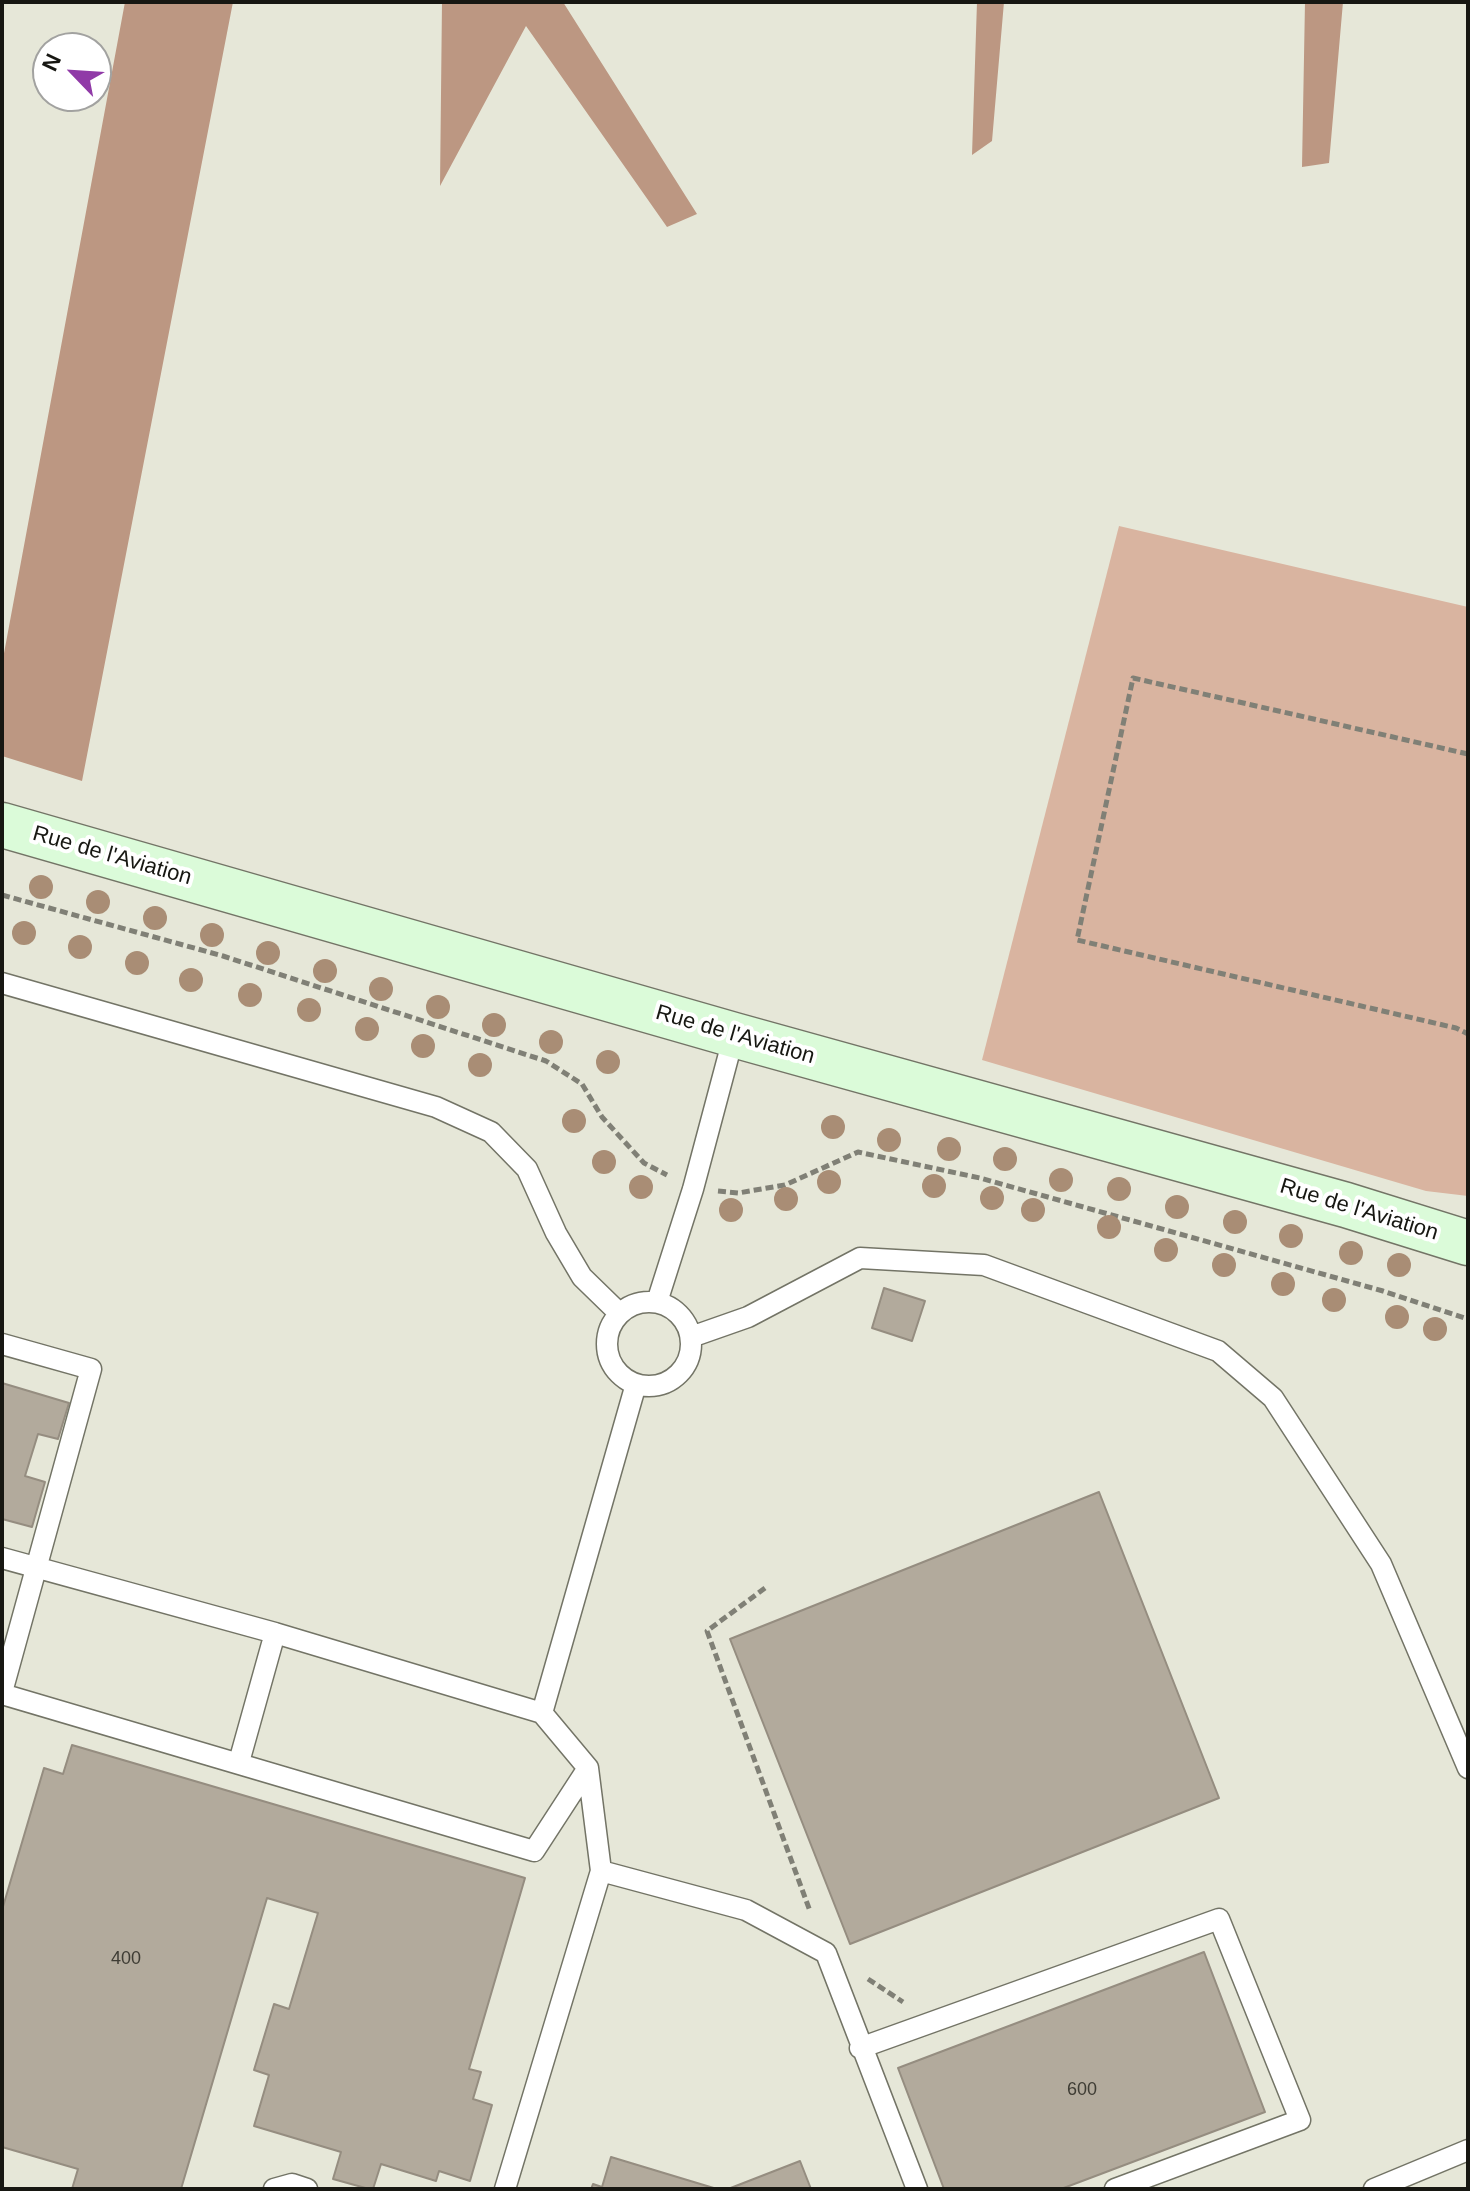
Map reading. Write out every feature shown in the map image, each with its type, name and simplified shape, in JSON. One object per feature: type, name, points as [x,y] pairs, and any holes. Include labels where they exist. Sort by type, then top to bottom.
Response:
[{"type":"street","name":"Rue de l'Aviation","points":[[2,825],[734,1035],[1346,1205],[1468,1243]]},
{"type":"lane","points":[[2,983],[436,1107],[491,1132],[527,1169],[556,1233],[582,1277],[619,1313]]},
{"type":"lane","points":[[657,1302],[693,1189],[734,1035]]},
{"type":"lane","points":[[691,1337],[748,1317],[860,1258],[984,1265],[1218,1351],[1273,1398],[1381,1564],[1468,1768]]},
{"type":"lane","points":[[644,1301],[657,1302],[673,1308],[685,1320],[692,1350],[679,1373],[667,1383],[652,1386],[636,1384],[620,1376],[610,1362],[606,1345],[609,1327],[619,1313],[631,1305],[644,1301]]},
{"type":"lane","points":[[2,1344],[91,1369],[2,1693],[534,1851],[588,1768]]},
{"type":"lane","points":[[542,1713],[636,1384]]},
{"type":"lane","points":[[2,1558],[275,1633],[542,1713],[588,1768],[601,1871],[505,2189]]},
{"type":"lane","points":[[239,1762],[275,1633]]},
{"type":"lane","points":[[601,1871],[746,1910],[826,1953],[860,2048],[917,2189]]},
{"type":"lane","points":[[860,2048],[1219,1919],[1300,2120],[1115,2189]]},
{"type":"lane","points":[[1374,2189],[1468,2150]]},
{"type":"lane","points":[[274,2189],[292,2184],[307,2189]]},
{"type":"path","points":[[1468,754],[1133,678],[1077,940],[1456,1028],[1468,1034]]},
{"type":"path","points":[[765,1588],[707,1631],[826,1953],[934,2021]]},
{"type":"shaded area","points":[[125,2],[233,2],[82,781],[2,756],[2,664],[105,112],[112,112],[112,72]]},
{"type":"shaded area","points":[[442,2],[563,2],[697,214],[667,227],[526,26],[440,186]]},
{"type":"shaded area","points":[[977,2],[1004,2],[992,141],[972,155]]},
{"type":"shaded area","points":[[1305,2],[1343,2],[1329,163],[1302,167]]},
{"type":"shaded area","points":[[1119,526],[1468,607],[1468,1196],[1426,1191],[982,1060]]},
{"type":"building","points":[[884,1288],[925,1301],[912,1341],[872,1328]]},
{"type":"building","points":[[2,1383],[69,1403],[58,1439],[38,1434],[25,1476],[45,1482],[32,1527],[2,1519]]},
{"type":"building","points":[[1099,1492],[1219,1798],[850,1944],[730,1639]]},
{"type":"building","points":[[72,1745],[525,1878],[469,2069],[481,2072],[473,2099],[492,2105],[470,2181],[439,2171],[436,2181],[381,2164],[373,2189],[369,2189],[333,2179],[341,2152],[254,2126],[269,2075],[254,2070],[274,2004],[289,2009],[318,1913],[267,1898],[181,2189],[72,2189],[78,2169],[2,2147],[2,1910],[44,1768],[63,1774]]},
{"type":"building","points":[[1204,1952],[1265,2112],[1061,2189],[944,2189],[898,2068]]},
{"type":"building","points":[[611,2157],[717,2189],[591,2189],[593,2184],[602,2187]]},
{"type":"building","points":[[800,2161],[811,2189],[728,2189]]}]
